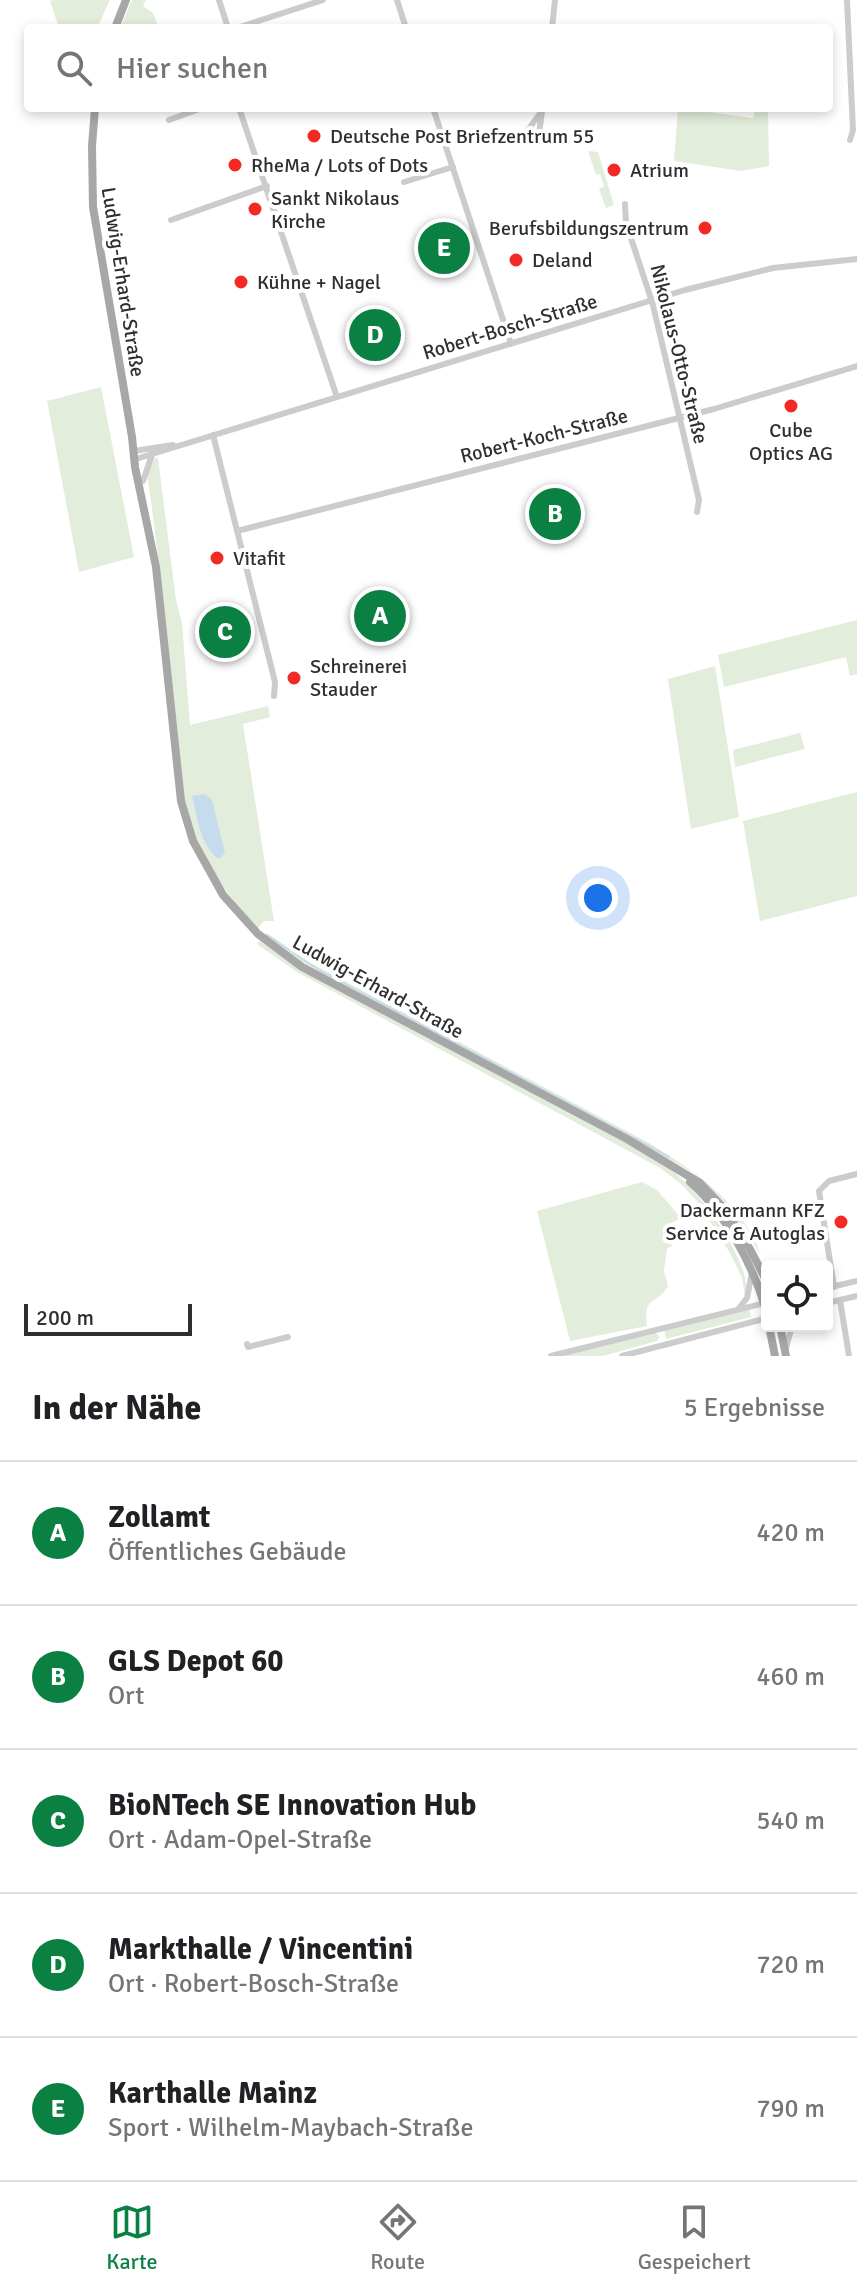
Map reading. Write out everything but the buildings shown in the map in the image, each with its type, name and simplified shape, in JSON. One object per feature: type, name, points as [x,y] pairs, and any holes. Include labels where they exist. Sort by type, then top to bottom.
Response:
[{"type":"main road","points":[[117,24],[126,0]]},
{"type":"main road","name":"Ludwig-Erhard-Straße","points":[[95,112],[91,161],[94,218],[141,497],[146,511]]},
{"type":"main road","name":"Ludwig-Erhard-Straße","points":[[135,455],[143,481],[156,567],[181,801],[203,862],[238,915],[274,948],[312,972],[700,1183],[725,1209],[761,1270]]},
{"type":"main road","name":"Ludwig-Erhard-Straße","points":[[668,1163],[709,1201],[761,1292]]},
{"type":"main road","points":[[770,1332],[775,1356]]},
{"type":"main road","points":[[781,1332],[785,1354]]},
{"type":"street","points":[[219,0],[227,24]]},
{"type":"street","points":[[248,24],[323,0]]},
{"type":"street","points":[[397,0],[405,24]]},
{"type":"street","points":[[552,24],[555,0]]},
{"type":"street","points":[[847,0],[853,130],[850,140]]},
{"type":"street","points":[[169,120],[191,112]]},
{"type":"street","points":[[240,112],[337,397]]},
{"type":"street","points":[[434,112],[511,344]]},
{"type":"street","points":[[404,182],[453,167]]},
{"type":"street","points":[[171,220],[267,186]]},
{"type":"street","name":"Nikolaus-Otto-Straße","points":[[625,204],[626,223],[651,300],[699,500],[697,512]]},
{"type":"street","name":"Robert-Bosch-Straße","points":[[135,455],[213,435],[651,300],[762,270],[857,259]]},
{"type":"street","name":"Robert-Koch-Straße","points":[[237,531],[679,418],[857,366]]},
{"type":"street","points":[[213,435],[275,682],[274,696]]},
{"type":"street","name":"Robert-Bosch-Straße","points":[[135,455],[152,455],[177,445]]},
{"type":"street","points":[[143,481],[152,455]]},
{"type":"street","points":[[826,1260],[819,1191],[829,1181],[857,1174]]},
{"type":"street","points":[[739,1308],[747,1298],[752,1272]]},
{"type":"street","points":[[833,1287],[857,1281]]},
{"type":"street","points":[[833,1302],[857,1296]]},
{"type":"street","points":[[840,1300],[849,1356]]},
{"type":"street","points":[[551,1356],[761,1304]]},
{"type":"street","points":[[622,1356],[761,1319]]},
{"type":"street","points":[[659,1329],[663,1335],[663,1345]]},
{"type":"street","points":[[785,1354],[790,1332]]},
{"type":"street","points":[[247,1344],[248,1347],[288,1337]]},
{"type":"green space","points":[[110,0],[99,24],[58,24],[50,1]]},
{"type":"green space","points":[[132,0],[146,0],[143,6],[153,13],[157,24],[122,24]]},
{"type":"green space","points":[[678,112],[708,112],[753,118],[754,112],[768,112],[769,166],[741,171],[674,161]]},
{"type":"green space","points":[[588,151],[598,152],[614,205],[606,208],[599,189],[604,186],[600,174],[596,175]]},
{"type":"green space","points":[[101,387],[134,557],[79,572],[47,401]]},
{"type":"green space","points":[[155,458],[158,458],[176,600],[182,623],[190,725],[268,706],[270,717],[243,724],[274,921],[264,921],[258,928],[230,896],[207,862],[189,821],[181,786],[147,473]]},
{"type":"green space","points":[[857,620],[857,674],[850,676],[846,657],[724,687],[718,655]]},
{"type":"green space","points":[[715,666],[739,817],[691,829],[668,679]]},
{"type":"green space","points":[[800,733],[805,749],[735,767],[733,750]]},
{"type":"green space","points":[[857,792],[857,896],[760,921],[743,821]]},
{"type":"green space","points":[[267,933],[307,961],[649,1143],[691,1172],[304,964],[264,935]]},
{"type":"green space","points":[[260,941],[299,968],[659,1162],[694,1191],[726,1236],[743,1269],[745,1296],[742,1278],[730,1253],[697,1201],[660,1168],[297,972],[261,947],[257,943]]},
{"type":"green space","points":[[693,1173],[729,1204],[753,1236],[761,1255],[726,1203]]},
{"type":"green space","points":[[642,1182],[657,1190],[681,1218],[665,1226],[672,1246],[667,1248],[664,1271],[668,1286],[649,1305],[647,1326],[570,1341],[537,1211]]},
{"type":"green space","points":[[749,1309],[751,1317],[666,1339],[664,1330]]},
{"type":"green space","points":[[655,1332],[660,1337],[657,1341],[603,1356],[562,1356]]},
{"type":"water","points":[[205,794],[212,800],[225,853],[219,859],[203,839],[192,796]]},
{"type":"waterway","points":[[267,935],[319,970],[669,1157]]},
{"type":"place","name":"Deutsche Post Briefzentrum 55","points":[[314,136]]},
{"type":"place","name":"RheMa / Lots of Dots","points":[[235,165]]},
{"type":"place","name":"Atrium","points":[[614,170]]},
{"type":"place","name":"Sankt Nikolaus Kirche","points":[[255,209]]},
{"type":"place","name":"Berufsbildungszentrum","points":[[705,228]]},
{"type":"place","name":"Karthalle Mainz","points":[[444,248]]},
{"type":"place","name":"Deland","points":[[516,260]]},
{"type":"place","name":"Kühne + Nagel","points":[[241,282]]},
{"type":"place","name":"Markthalle / Vincentini","points":[[375,335]]},
{"type":"place","name":"Cube Optics AG","points":[[791,406]]},
{"type":"place","name":"GLS Depot 60","points":[[555,514]]},
{"type":"place","name":"Vitafit","points":[[217,558]]},
{"type":"place","name":"Zollamt","points":[[380,616]]},
{"type":"place","name":"BioNTech SE Innovation Hub","points":[[225,632]]},
{"type":"place","name":"Schreinerei Stauder","points":[[294,678]]},
{"type":"place","name":"Dackermann KFZ Service & Autoglas","points":[[841,1222]]}]
